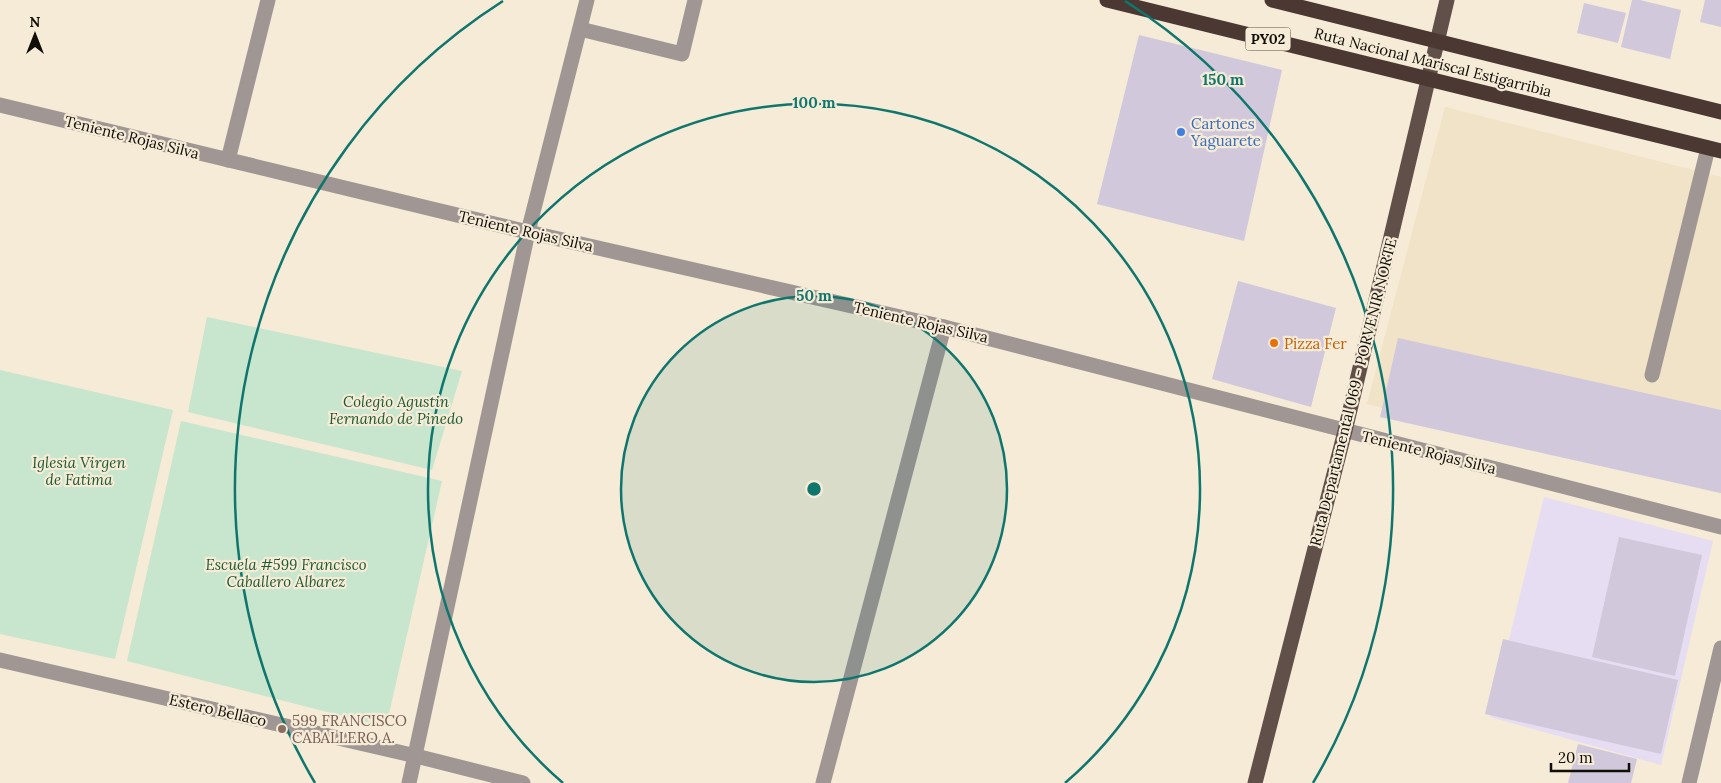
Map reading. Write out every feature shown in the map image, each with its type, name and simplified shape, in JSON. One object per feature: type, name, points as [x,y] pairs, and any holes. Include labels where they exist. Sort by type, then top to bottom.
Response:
[{"type":"highway","name":"Ruta Nacional Mariscal Estigarribia","points":[[1107,0],[1714,150]]},
{"type":"highway","name":"Ruta Nacional Mariscal Estigarribia","points":[[1272,0],[1721,112]]},
{"type":"main road","name":"Ruta Departamental 069 - PORVENIR NORTE","points":[[1256,783],[1345,431],[1446,0]]},
{"type":"street","points":[[228,160],[268,0]]},
{"type":"street","points":[[409,783],[528,232],[587,0]]},
{"type":"street","points":[[580,29],[682,54],[695,0]]},
{"type":"street","name":"Teniente Rojas Silva","points":[[0,105],[528,232],[944,327],[1721,527]]},
{"type":"street","points":[[1652,375],[1714,150]]},
{"type":"street","points":[[823,783],[944,327]]},
{"type":"street","points":[[1689,783],[1721,648]]},
{"type":"street","name":"Estero Bellaco","points":[[0,660],[416,756],[523,783]]},
{"type":"shaded area","points":[[1445,107],[1721,177],[1721,494],[1367,404]]},
{"type":"shaded area","points":[[1544,497],[1713,541],[1661,765],[1490,717]]},
{"type":"green space","name":"Colegio Agustin Fernando de Pinedo","points":[[207,317],[462,371],[432,470],[188,412]]},
{"type":"green space","name":"Iglesia Virgen de Fatima","points":[[0,370],[173,410],[115,659],[0,634]]},
{"type":"green space","name":"Escuela #599 Francisco Caballero Albarez","points":[[181,421],[442,481],[386,727],[127,661]]},
{"type":"building","points":[[1632,0],[1640,0],[1681,10],[1670,59],[1621,47]]},
{"type":"building","points":[[1705,0],[1721,0],[1721,27],[1700,22]]},
{"type":"building","points":[[1584,3],[1626,13],[1618,43],[1577,33]]},
{"type":"building","points":[[1139,35],[1282,70],[1244,241],[1097,204]]},
{"type":"building","name":"Pizza Fer","points":[[1238,281],[1336,308],[1311,407],[1212,379]]},
{"type":"building","points":[[1398,338],[1721,410],[1721,493],[1380,417]]},
{"type":"building","points":[[1619,537],[1702,555],[1675,676],[1592,657]]},
{"type":"building","points":[[1503,639],[1678,680],[1661,754],[1485,714]]},
{"type":"building","points":[[1578,744],[1637,759],[1631,783],[1568,783]]},
{"type":"place","name":"Cartones Yaguarete","points":[[1181,132]]},
{"type":"place","name":"Pizza Fer","points":[[1274,343]]},
{"type":"place","name":"599 FRANCISCO CABALLERO A.","points":[[282,729]]}]
